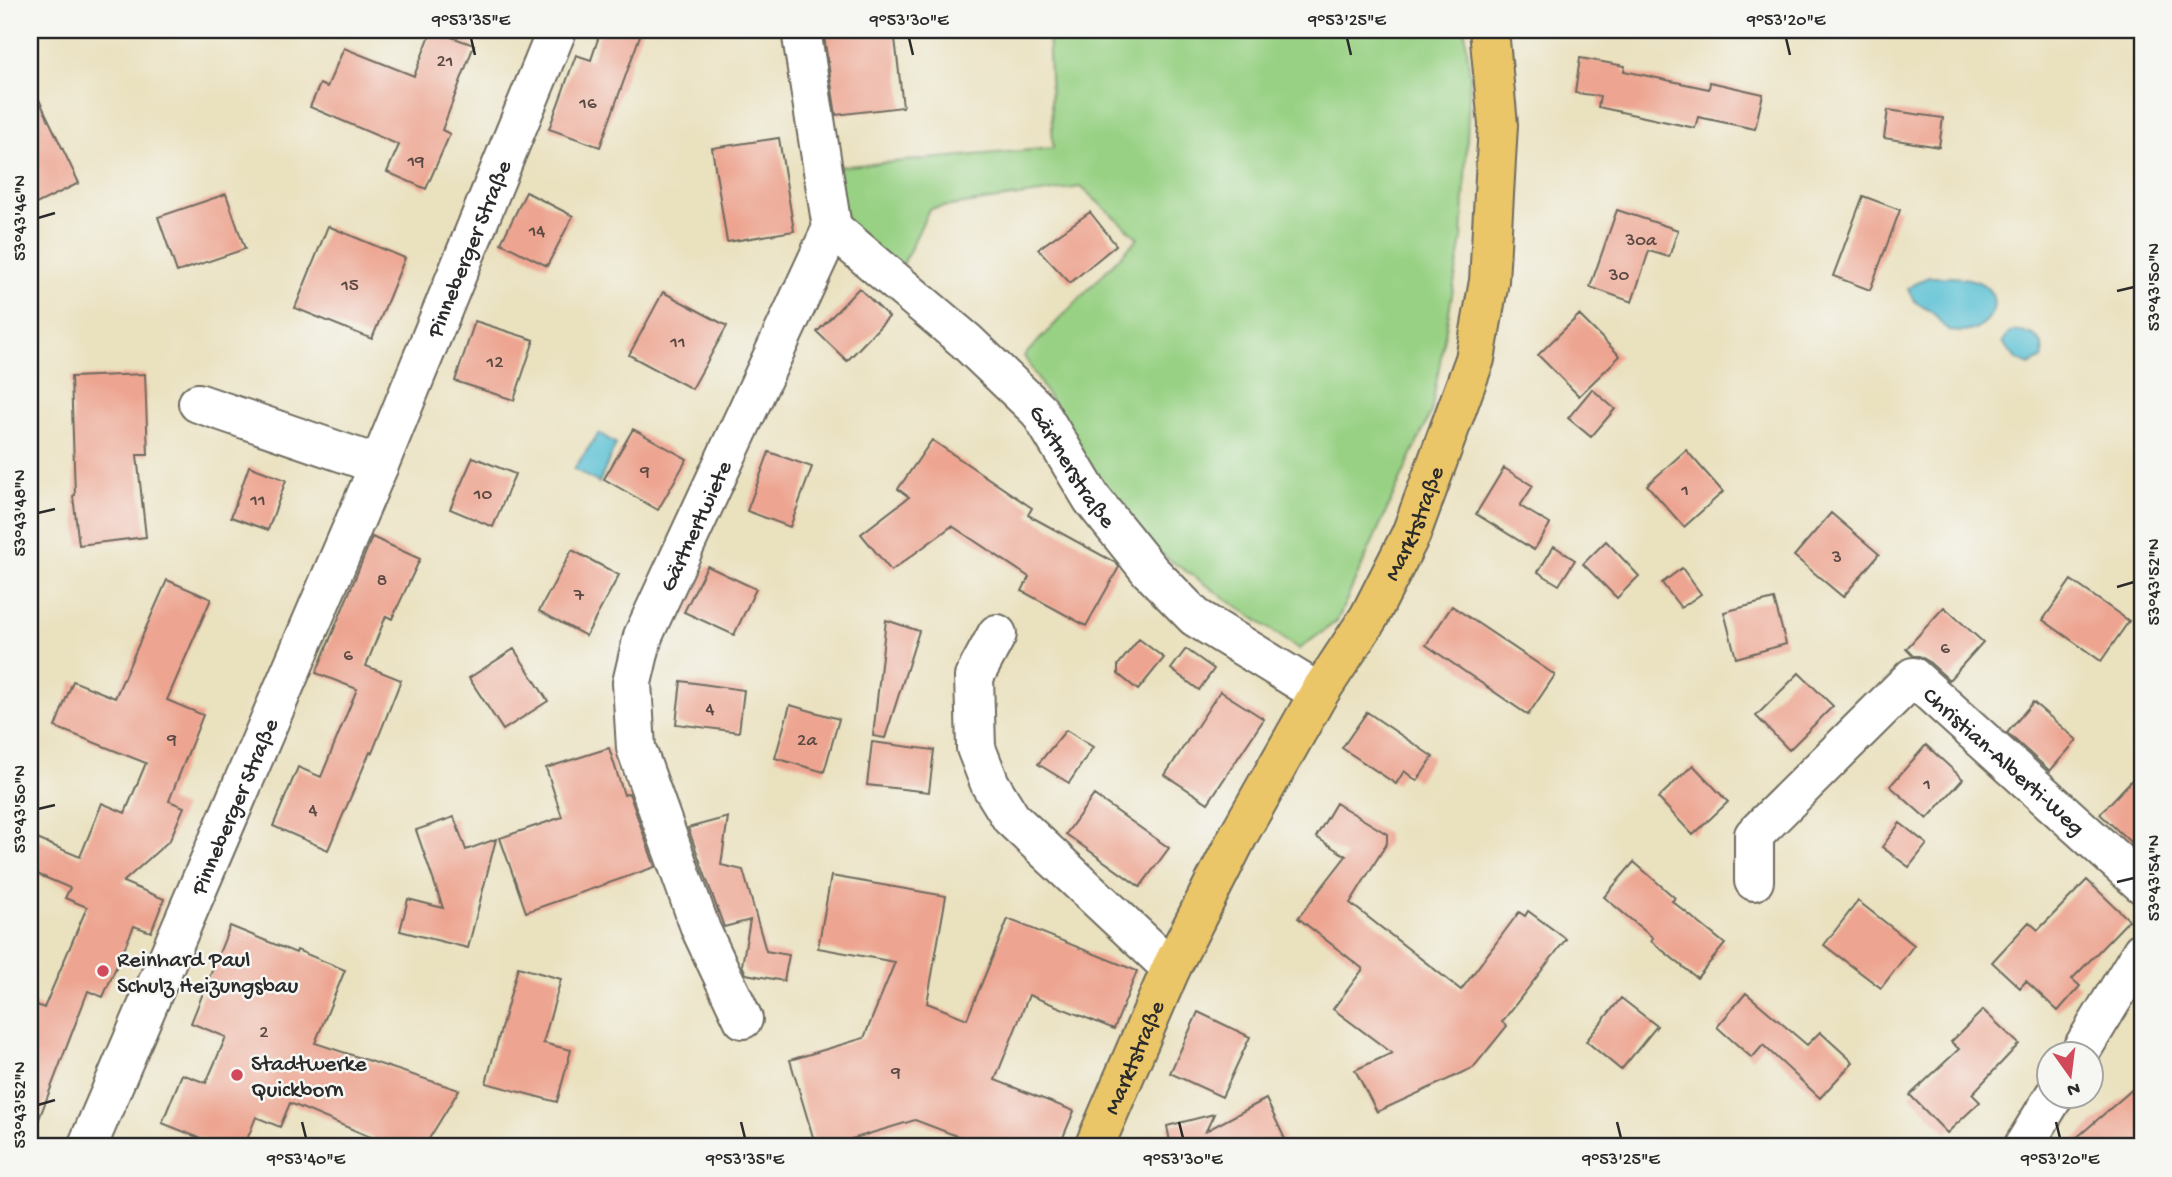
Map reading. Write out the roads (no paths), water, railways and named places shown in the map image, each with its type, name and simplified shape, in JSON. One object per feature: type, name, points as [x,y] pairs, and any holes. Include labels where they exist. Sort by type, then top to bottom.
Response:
[{"type":"main road","name":"Marktstraße","points":[[1094,1147],[1171,968],[1239,834],[1319,693],[1368,617],[1411,534],[1475,359],[1489,281],[1498,125],[1489,30]]},
{"type":"street","name":"Pinneberger Straße","points":[[87,1147],[379,465],[557,30]]},
{"type":"street","points":[[802,30],[832,228]]},
{"type":"street","name":"Gärtnerstraße","points":[[832,228],[966,341],[1039,411],[1092,499],[1150,572],[1195,617],[1319,693]]},
{"type":"street","name":"Gärtnertwiete","points":[[743,1020],[701,930],[636,748],[632,683],[643,636],[832,228]]},
{"type":"street","points":[[198,403],[379,465]]},
{"type":"street","points":[[997,634],[974,677],[976,748],[990,784],[1011,818],[1171,968]]},
{"type":"street","name":"Christian-Alberti-Weg","points":[[1754,881],[1754,835],[1913,677],[2142,884]]},
{"type":"street","points":[[2088,1040],[2142,951]]},
{"type":"street","points":[[2023,1147],[2046,1110]]},
{"type":"water","points":[[1929,277],[1960,278],[1982,284],[1993,297],[1991,314],[1979,327],[1970,331],[1947,329],[1935,315],[1916,302],[1908,289],[1916,282]]},
{"type":"water","points":[[2010,332],[2034,335],[2042,344],[2043,358],[2029,365],[2016,359],[2002,342]]},
{"type":"water","points":[[599,433],[616,444],[599,483],[574,469]]},
{"type":"place","name":"Reinhard Paul Schulz Heizungsbau","points":[[103,971]]},
{"type":"place","name":"Stadtwerke Quickborn","points":[[237,1075]]}]
